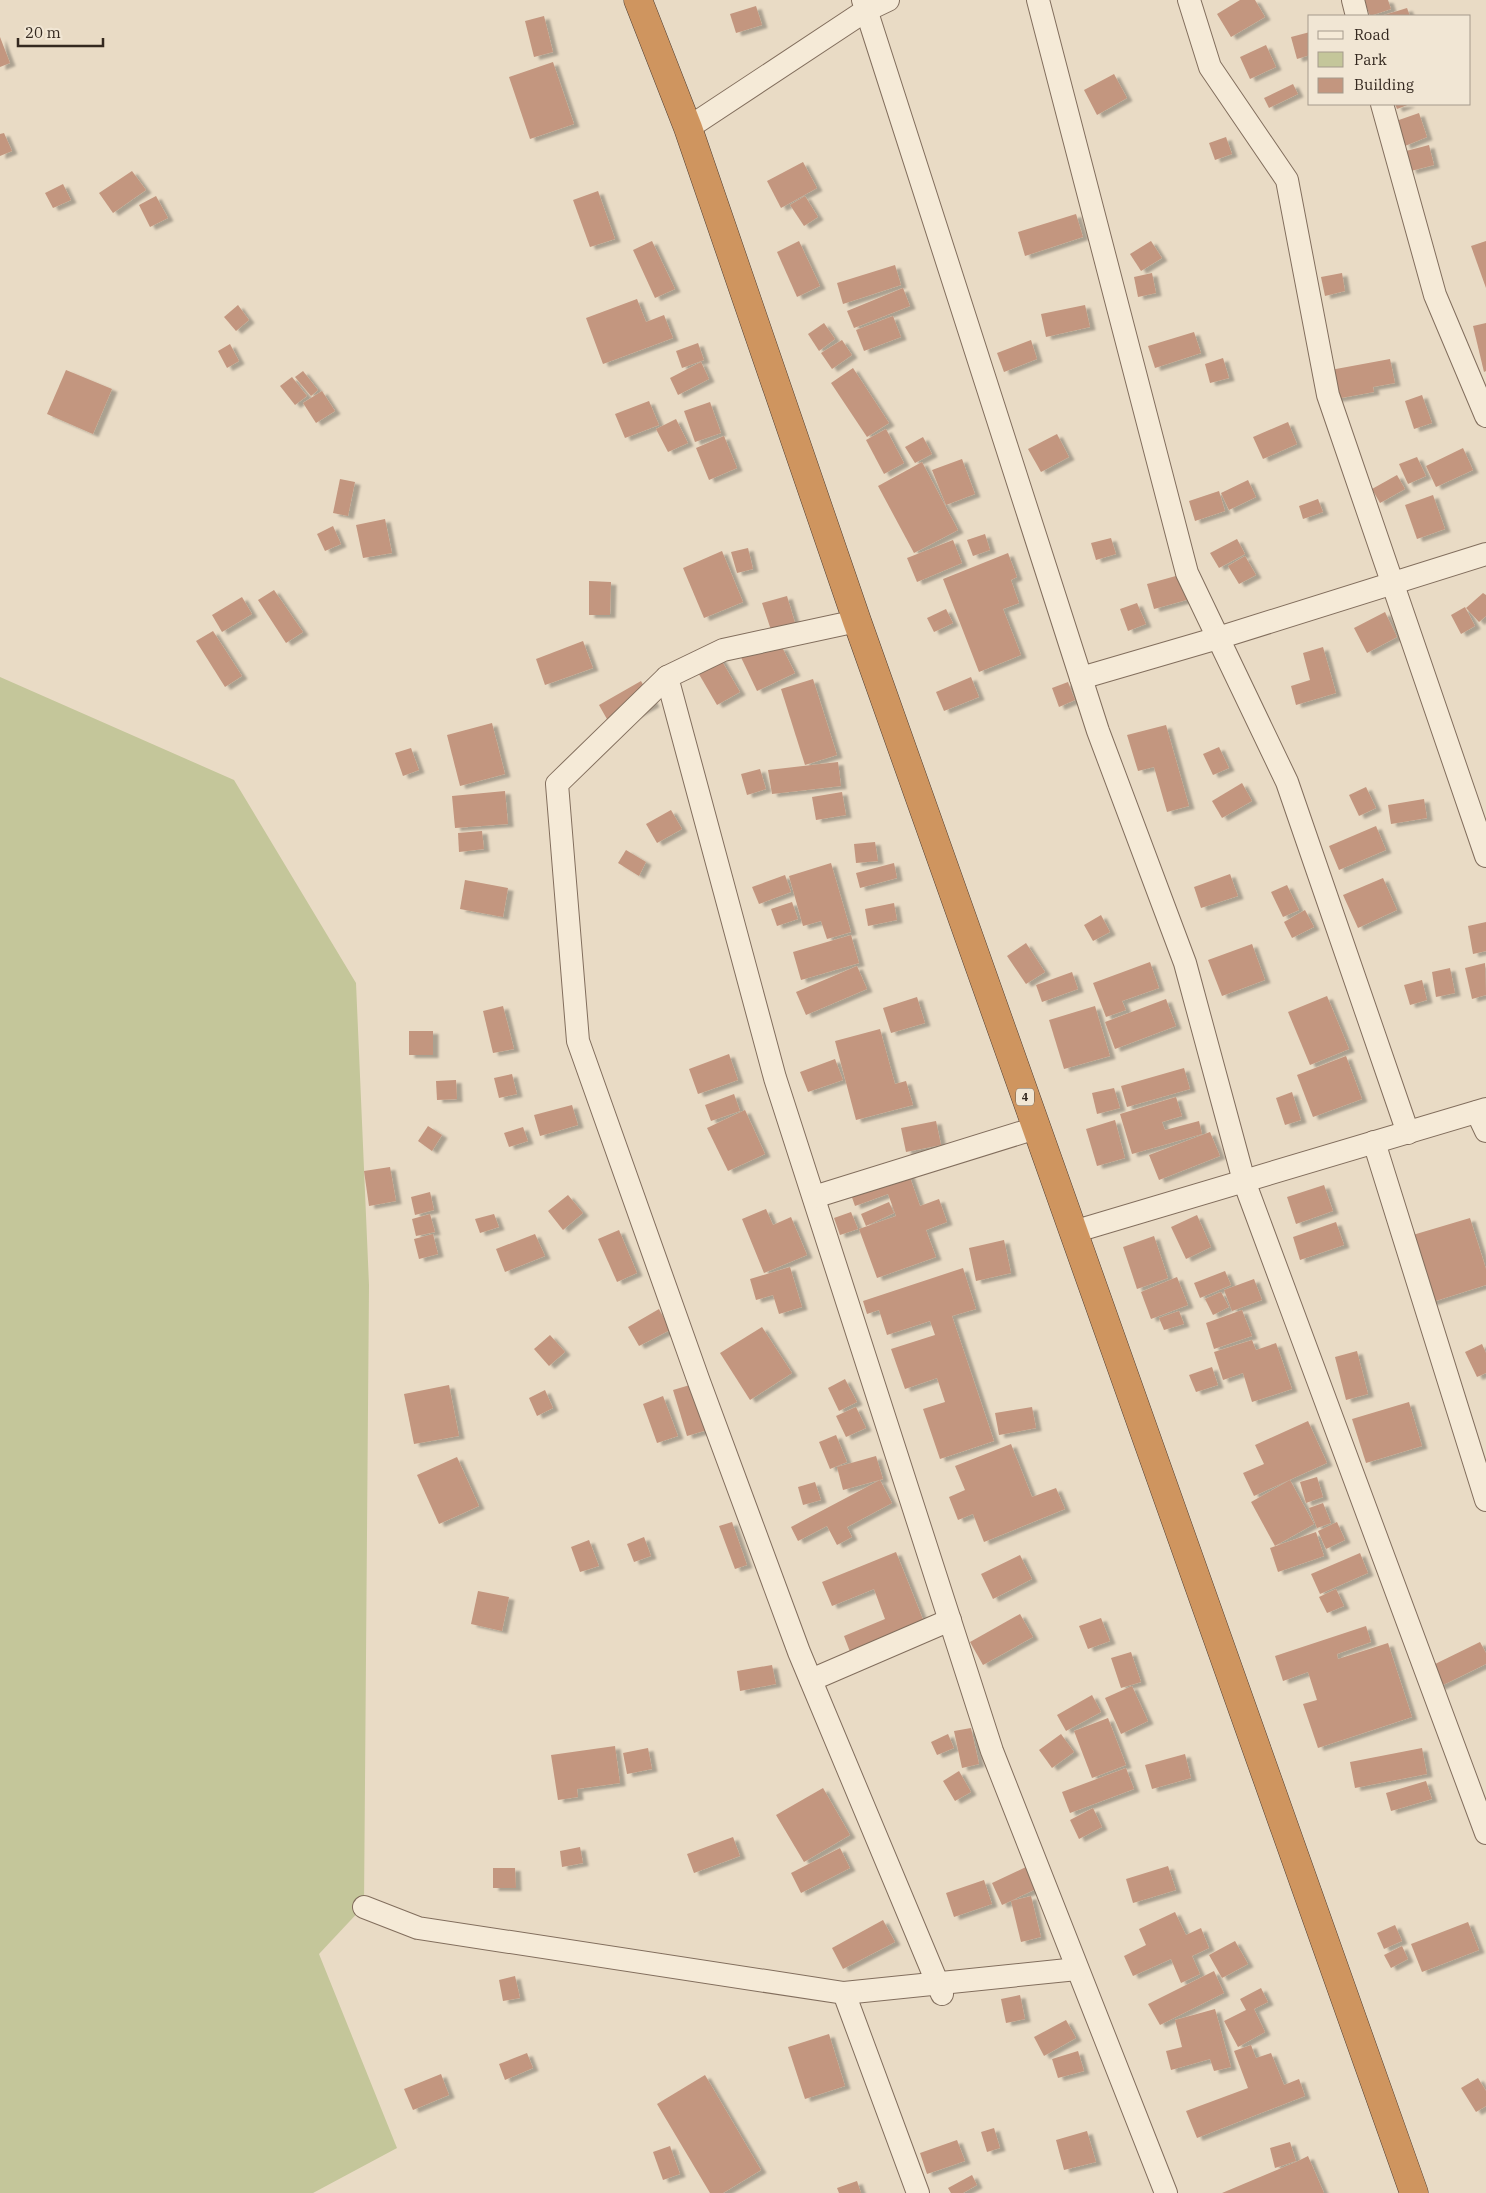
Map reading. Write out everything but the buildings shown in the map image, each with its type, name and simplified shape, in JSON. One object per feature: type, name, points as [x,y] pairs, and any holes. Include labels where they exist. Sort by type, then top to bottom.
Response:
[{"type":"highway","name":"4","points":[[638,0],[688,128],[857,621],[1414,2193]]},
{"type":"street","points":[[688,128],[864,5],[888,0]]},
{"type":"street","points":[[1038,0],[1186,573],[1287,782],[1408,1133]]},
{"type":"street","points":[[1189,0],[1210,67],[1287,180],[1328,395],[1486,856]]},
{"type":"street","points":[[1352,0],[1357,15]]},
{"type":"street","points":[[864,5],[1098,730],[1185,963],[1244,1181],[1478,1788],[1486,1832]]},
{"type":"street","points":[[1382,105],[1435,295],[1486,416]]},
{"type":"street","points":[[1081,678],[1218,638],[1486,554]]},
{"type":"street","points":[[857,621],[723,650],[667,677],[557,784],[578,1041],[698,1379],[811,1680],[940,1989]]},
{"type":"street","points":[[667,677],[775,1078],[992,1751],[1166,2193]]},
{"type":"street","points":[[1073,1232],[1374,1142],[1483,1117]]},
{"type":"street","points":[[814,1197],[1036,1128]]},
{"type":"street","points":[[1374,1142],[1486,1500]]},
{"type":"street","points":[[811,1680],[950,1620]]},
{"type":"street","points":[[364,1906],[418,1928],[844,1993],[940,1989],[1078,1969]]},
{"type":"street","points":[[844,1993],[918,2193]]},
{"type":"green space","points":[[0,677],[234,780],[356,983],[369,1285],[364,1906],[319,1954],[397,2148],[313,2193],[0,2193]]}]
